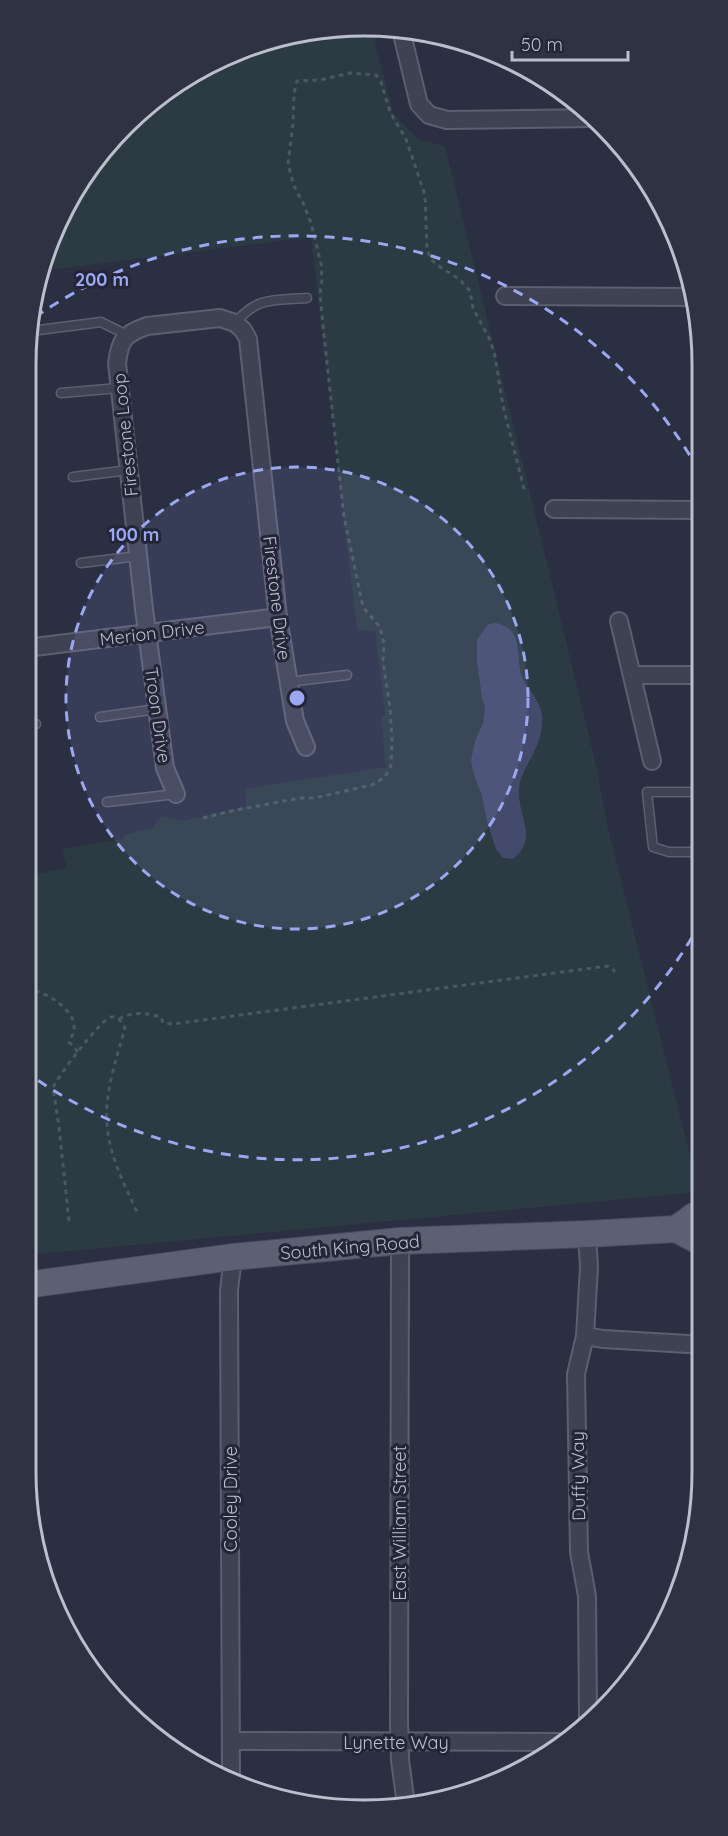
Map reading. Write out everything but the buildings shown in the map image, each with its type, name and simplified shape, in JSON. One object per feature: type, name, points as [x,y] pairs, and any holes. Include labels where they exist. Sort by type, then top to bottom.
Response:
[{"type":"main road","name":"South King Road","points":[[676,1229],[692,1217]]},
{"type":"main road","name":"South King Road","points":[[36,1284],[232,1257],[400,1241],[676,1229],[692,1237]]},
{"type":"street","points":[[403,39],[419,104],[429,115],[447,120],[581,118]]},
{"type":"street","points":[[505,296],[685,297]]},
{"type":"street","points":[[127,334],[147,326],[220,318],[235,323]]},
{"type":"street","name":"Firestone Drive","points":[[235,323],[248,339],[278,617],[294,722],[306,747]]},
{"type":"street","name":"Firestone Loop","points":[[127,334],[121,342],[117,363],[147,633]]},
{"type":"street","points":[[554,509],[692,510]]},
{"type":"street","name":"Merion Drive","points":[[36,647],[278,617]]},
{"type":"street","points":[[619,621],[652,761]]},
{"type":"street","name":"Troon Drive","points":[[147,633],[165,768],[176,794]]},
{"type":"street","points":[[632,675],[692,675]]},
{"type":"street","name":"Duffy Way","points":[[587,1234],[590,1267],[585,1336],[576,1374],[579,1552],[587,1596],[588,1712]]},
{"type":"street","name":"East William Street","points":[[400,1241],[399,1742],[405,1797]]},
{"type":"street","name":"Cooley Drive","points":[[231,1772],[229,1290],[232,1257]]},
{"type":"street","points":[[585,1336],[688,1344]]},
{"type":"street","name":"Lynette Way","points":[[232,1741],[550,1742]]},
{"type":"lane","points":[[235,323],[260,302],[307,298]]},
{"type":"lane","points":[[38,330],[101,322],[127,334]]},
{"type":"lane","points":[[61,393],[119,388]]},
{"type":"lane","points":[[73,477],[129,470]]},
{"type":"lane","points":[[81,564],[138,556]]},
{"type":"lane","points":[[288,682],[347,675]]},
{"type":"lane","points":[[100,717],[157,710]]},
{"type":"lane","points":[[692,792],[647,792],[653,847],[669,852],[692,852]]},
{"type":"lane","points":[[107,802],[176,794]]},
{"type":"path","points":[[203,818],[372,785],[386,777],[391,766],[392,740],[383,661],[384,644],[380,627],[363,607],[344,518],[320,294],[321,264],[311,223],[294,186],[288,164],[297,81],[321,80],[349,73],[376,75],[381,82],[390,112],[406,139],[425,195],[427,248],[430,258],[459,279],[470,291],[473,308],[493,348],[503,406],[525,493]]},
{"type":"path","points":[[119,1019],[136,1013],[161,1017],[163,1023],[174,1024],[606,966],[615,972]]},
{"type":"path","points":[[36,990],[45,993],[71,1016],[74,1026],[69,1042],[78,1052]]},
{"type":"path","points":[[69,1221],[53,1088],[78,1052],[107,1018],[114,1016],[125,1028],[110,1087],[106,1123],[122,1180],[137,1212]]},
{"type":"shaded area","points":[[375,37],[394,115],[418,139],[445,146],[597,770],[608,829],[692,1164],[692,1193],[36,1254],[36,874],[67,868],[62,849],[123,839],[126,834],[152,828],[161,816],[183,821],[246,806],[245,789],[386,767],[381,715],[385,715],[375,630],[357,631],[311,237],[50,270],[70,219],[104,164],[148,117],[182,91],[238,61],[279,47],[321,39]]},
{"type":"water","points":[[496,623],[509,629],[515,637],[522,677],[538,703],[542,715],[540,738],[524,771],[519,791],[525,827],[525,844],[513,859],[503,858],[496,849],[471,760],[475,741],[483,723],[485,708],[477,663],[477,640],[488,624]]}]
